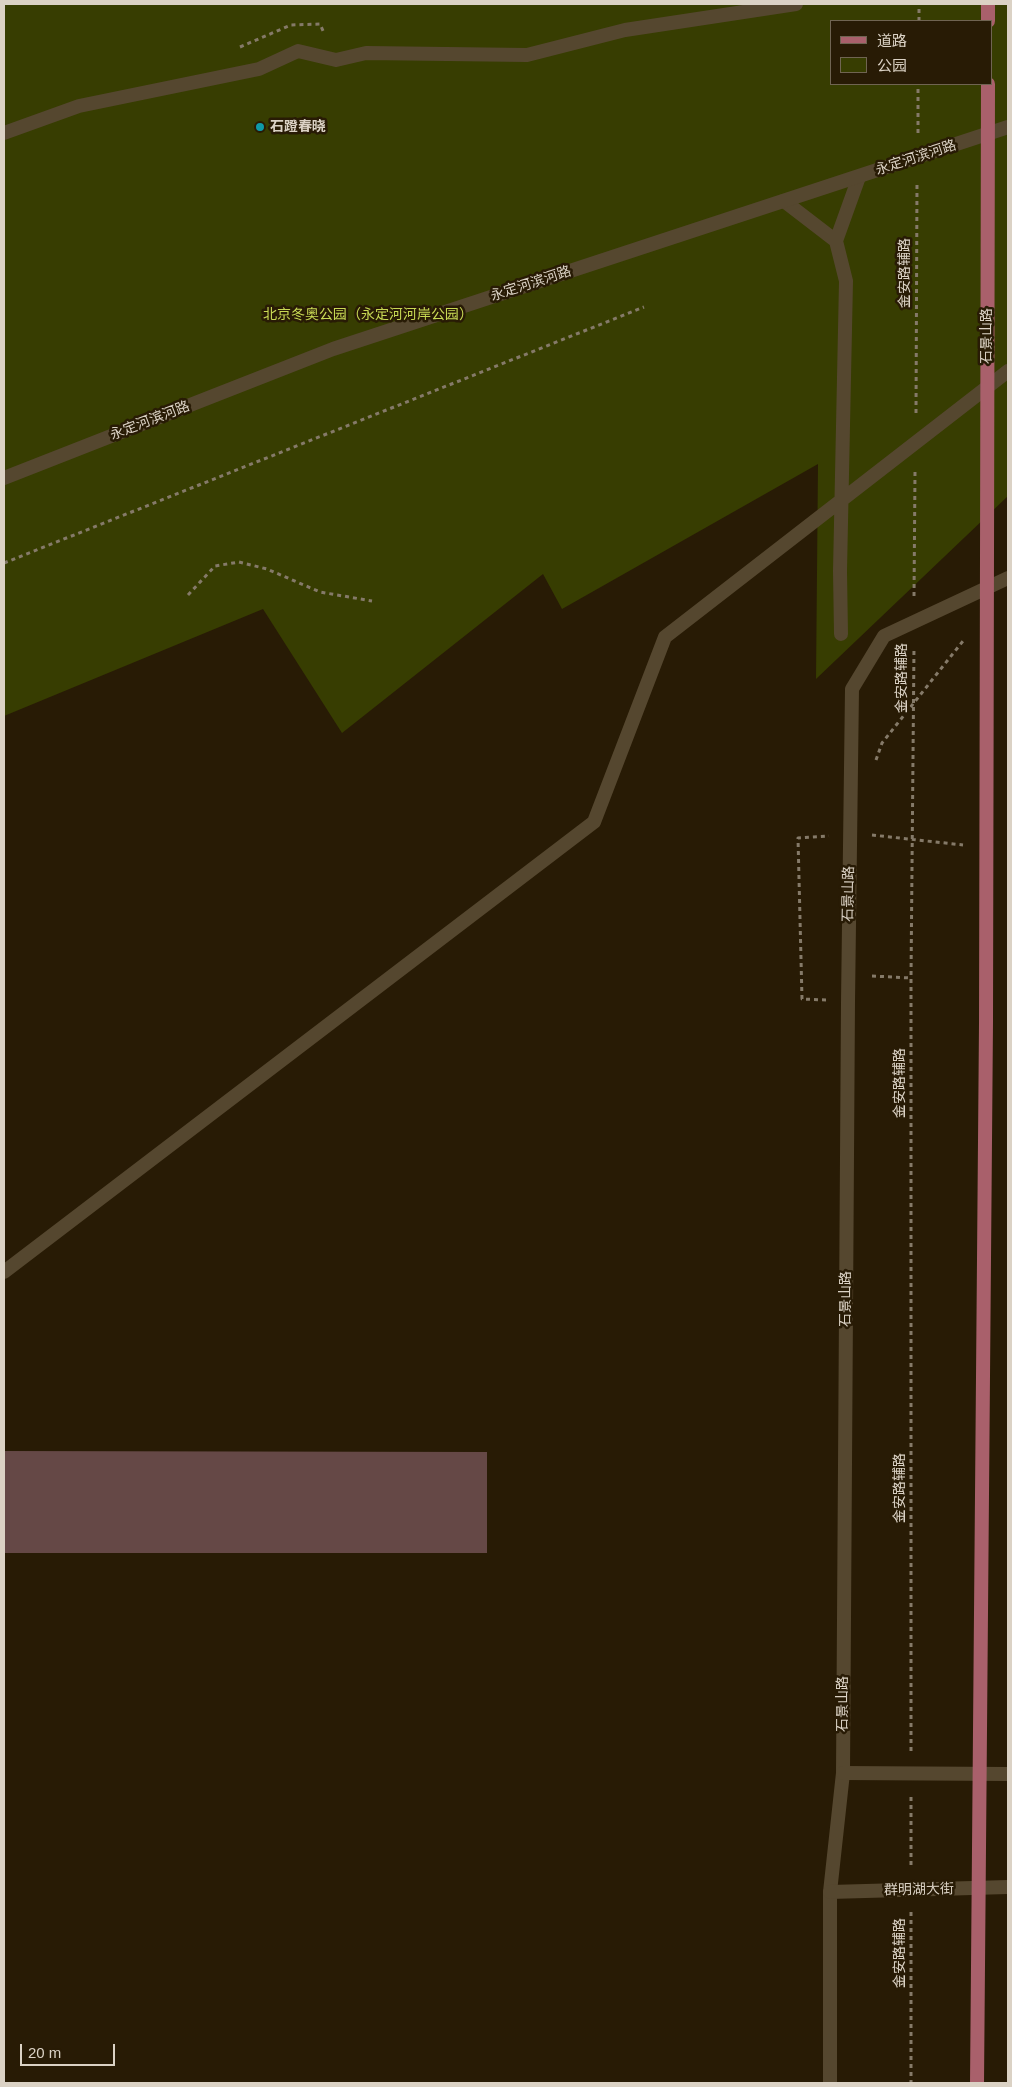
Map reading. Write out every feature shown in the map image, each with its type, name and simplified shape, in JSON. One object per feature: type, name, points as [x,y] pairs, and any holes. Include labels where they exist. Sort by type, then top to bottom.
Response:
[{"type":"main road","points":[[988,4],[988,20]]},
{"type":"main road","name":"石景山路","points":[[976,2083],[986,1033],[988,85]]},
{"type":"street","points":[[4,133],[79,106],[259,69],[298,52],[336,60],[366,53],[527,55],[625,30],[796,4]]},
{"type":"street","name":"永定河滨河路","points":[[4,478],[333,348],[1008,128]]},
{"type":"street","points":[[841,634],[840,571],[846,281],[836,241],[859,176]]},
{"type":"street","points":[[784,201],[836,241]]},
{"type":"street","points":[[4,1272],[594,822],[665,637],[1008,371]]},
{"type":"street","name":"石景山路","points":[[830,2083],[830,1892],[843,1773],[852,689],[884,636],[1008,578]]},
{"type":"street","points":[[843,1773],[1008,1774]]},
{"type":"street","name":"群明湖大街","points":[[830,1892],[1008,1887]]},
{"type":"path","points":[[919,4],[919,20]]},
{"type":"path","points":[[918,85],[918,133]]},
{"type":"path","name":"金安路辅路","points":[[916,421],[917,173]]},
{"type":"path","points":[[4,563],[644,307]]},
{"type":"path","points":[[914,600],[915,471]]},
{"type":"path","points":[[188,595],[215,566],[240,562],[267,569],[320,592],[372,601]]},
{"type":"path","name":"金安路辅路","points":[[911,1754],[911,978],[914,640]]},
{"type":"path","points":[[876,761],[882,743],[964,641]]},
{"type":"path","points":[[868,834],[971,846]]},
{"type":"path","points":[[833,836],[798,838],[802,999],[848,1002]]},
{"type":"path","points":[[870,967],[871,976],[911,978]]},
{"type":"path","points":[[911,1794],[911,1874]]},
{"type":"path","name":"金安路辅路","points":[[911,1904],[911,2083]]},
{"type":"green space","name":"北京冬奥公园（永定河河岸公园）","points":[[4,4],[1008,4],[1008,496],[816,679],[818,464],[562,609],[543,574],[342,733],[263,609],[4,716]]},
{"type":"building","points":[[4,1451],[487,1452],[487,1553],[4,1553]]},
{"type":"place","name":"石蹬春晓","points":[[260,127]]}]
